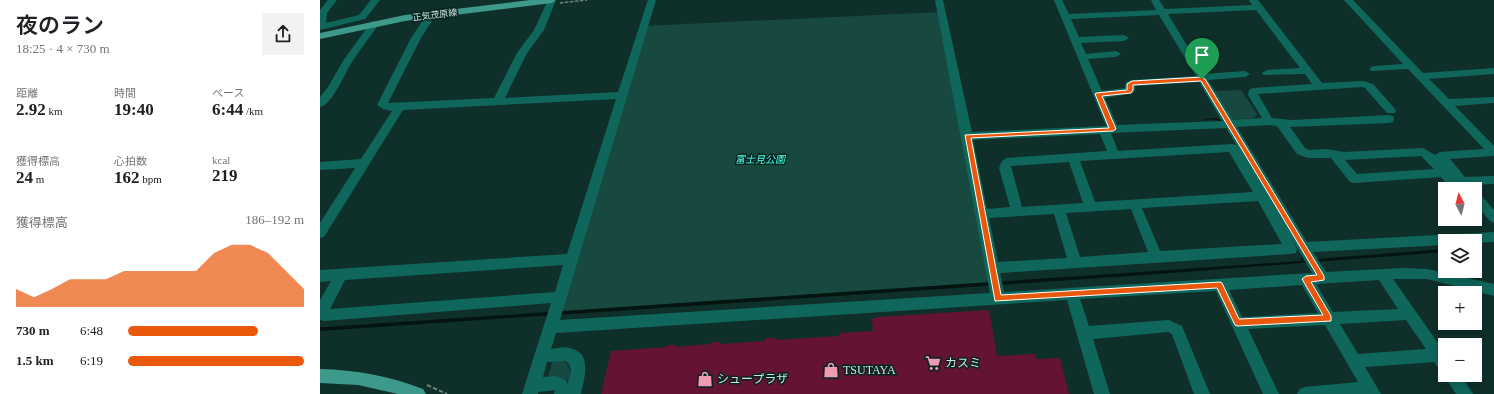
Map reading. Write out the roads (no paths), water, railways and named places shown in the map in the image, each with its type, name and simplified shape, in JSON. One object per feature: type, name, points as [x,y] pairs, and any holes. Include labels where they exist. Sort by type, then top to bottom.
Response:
[{"type":"main road","name":"正気茂原線","points":[[321,33],[405,18],[552,0]]},
{"type":"main road","points":[[320,376],[342,376],[386,382],[418,394]]},
{"type":"street","points":[[333,0],[322,13],[321,33],[362,17],[376,0]]},
{"type":"street","points":[[498,101],[522,53],[539,30],[552,0]]},
{"type":"street","points":[[531,389],[652,0]]},
{"type":"street","points":[[939,0],[998,299]]},
{"type":"street","points":[[1058,0],[1098,94],[1114,155]]},
{"type":"street","points":[[1155,0],[1322,278]]},
{"type":"street","points":[[1348,0],[1492,151],[1490,153],[1440,156],[1460,182]]},
{"type":"street","points":[[1065,16],[1162,12],[1255,3],[1319,86]]},
{"type":"street","points":[[430,16],[416,38],[382,105],[387,107],[622,95]]},
{"type":"street","points":[[320,104],[332,89],[346,62],[374,24]]},
{"type":"street","points":[[1075,40],[1124,38]]},
{"type":"street","points":[[1082,57],[1116,54]]},
{"type":"street","points":[[1375,69],[1412,66]]},
{"type":"street","points":[[1267,73],[1306,71]]},
{"type":"street","points":[[1421,76],[1494,71]]},
{"type":"street","points":[[1098,94],[1129,91],[1130,84],[1132,83],[1245,74]]},
{"type":"street","points":[[967,136],[1275,122],[1292,124],[1390,114],[1369,86],[1363,84],[1257,90],[1253,92],[1253,95],[1275,122],[1301,151],[1308,154],[1326,153],[1344,156],[1424,152],[1444,173],[1457,182]]},
{"type":"street","points":[[1448,104],[1494,100]]},
{"type":"street","points":[[320,233],[325,217],[364,164],[400,106]]},
{"type":"street","points":[[991,268],[1291,249],[1232,148],[1010,161],[1006,164],[1005,168],[1016,212]]},
{"type":"street","points":[[1335,155],[1354,179],[1444,173]]},
{"type":"street","points":[[1073,157],[1091,208]]},
{"type":"street","points":[[320,166],[364,164]]},
{"type":"street","points":[[1482,182],[1494,180]]},
{"type":"street","points":[[981,214],[1261,196]]},
{"type":"street","points":[[1482,203],[1492,213]]},
{"type":"street","points":[[1135,205],[1156,257]]},
{"type":"street","points":[[1059,210],[1075,262]]},
{"type":"street","points":[[1304,247],[1494,237]]},
{"type":"street","points":[[320,276],[572,259]]},
{"type":"street","points":[[550,327],[1404,273],[1427,274],[1494,290]]},
{"type":"street","points":[[1382,274],[1438,354]]},
{"type":"street","points":[[341,275],[321,311],[324,315],[560,297]]},
{"type":"street","points":[[1304,394],[1372,391],[1306,279]]},
{"type":"street","points":[[1220,285],[1271,394]]},
{"type":"street","points":[[1072,294],[1102,394]]},
{"type":"street","points":[[1237,323],[1410,314]]},
{"type":"street","points":[[1084,333],[1169,326],[1176,330],[1202,394]]},
{"type":"street","points":[[542,356],[568,354],[577,360],[578,370],[573,394]]},
{"type":"street","points":[[1354,361],[1438,360]]},
{"type":"street","points":[[1457,382],[1465,394]]},
{"type":"street","points":[[531,389],[554,383],[561,384],[563,390],[562,394]]},
{"type":"place","name":"カスミ","points":[[933,363]]},
{"type":"place","name":"TSUTAYA","points":[[831,370]]},
{"type":"place","name":"シュープラザ","points":[[705,379]]},
{"type":"park label","name":"富士見公園","points":[[760,159]]}]
